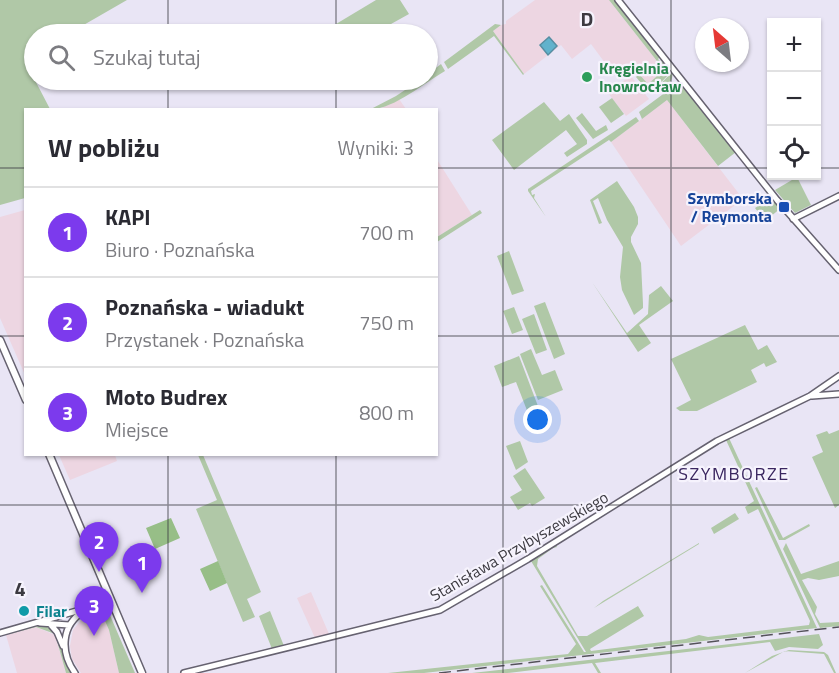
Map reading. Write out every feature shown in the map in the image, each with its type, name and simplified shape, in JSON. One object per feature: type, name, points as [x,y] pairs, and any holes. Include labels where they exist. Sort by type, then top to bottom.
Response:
[{"type":"main road","points":[[0,340],[24,395]]},
{"type":"main road","points":[[50,456],[142,673]]},
{"type":"street","points":[[618,0],[793,219],[839,270]]},
{"type":"street","points":[[793,219],[839,196]]},
{"type":"street","name":"Stanisława Przybyszewskiego","points":[[184,673],[440,610],[528,559],[729,434],[810,396],[839,376]]},
{"type":"street","name":"Stanisława Przybyszewskiego","points":[[810,396],[839,394]]},
{"type":"street","points":[[0,633],[111,601]]},
{"type":"street","points":[[35,623],[70,623],[92,608]]},
{"type":"street","points":[[62,614],[70,623]]},
{"type":"street","points":[[65,653],[65,637],[70,623]]},
{"type":"street","points":[[50,624],[57,632],[75,673]]},
{"type":"shaded area","points":[[535,0],[609,0],[664,70],[648,84],[639,74],[641,73],[639,70],[631,76],[649,99],[626,116],[608,93],[626,79],[621,70],[614,75],[591,44],[572,59],[561,45],[524,74],[493,31],[506,24],[506,21]]},
{"type":"shaded area","points":[[399,99],[405,108],[382,108]]},
{"type":"shaded area","points":[[667,100],[743,199],[681,246],[611,142]]},
{"type":"shaded area","points":[[438,161],[472,215],[438,236]]},
{"type":"shaded area","points":[[24,211],[24,373],[0,318],[0,217]]},
{"type":"shaded area","points":[[59,456],[115,456],[117,461],[70,480]]},
{"type":"shaded area","points":[[311,592],[329,634],[315,638],[297,598]]},
{"type":"shaded area","points":[[99,611],[109,630],[119,673],[81,673],[72,659],[70,646],[73,630],[82,619]]},
{"type":"shaded area","points":[[36,627],[55,635],[66,673],[17,673],[6,635]]},
{"type":"green space","points":[[0,0],[127,0],[85,24],[24,24],[24,90],[40,90],[49,108],[24,108],[24,198],[0,205]]},
{"type":"green space","points":[[376,0],[400,0],[409,14],[391,24],[336,24]]},
{"type":"green space","points":[[609,0],[615,0],[660,57],[658,59],[662,60],[672,71],[650,94],[636,77],[639,74],[648,84],[664,70]]},
{"type":"green space","points":[[495,24],[501,25],[493,31],[523,75],[494,36],[448,69],[444,62]]},
{"type":"green space","points":[[441,64],[445,71],[438,76],[438,66]]},
{"type":"green space","points":[[672,72],[669,84],[659,92],[651,94]]},
{"type":"green space","points":[[681,85],[736,152],[718,166],[667,100],[642,119],[639,112],[674,86]]},
{"type":"green space","points":[[405,90],[416,90],[389,105],[373,108]]},
{"type":"green space","points":[[612,98],[624,114],[611,123],[599,107]]},
{"type":"green space","points":[[544,102],[560,121],[569,114],[587,140],[587,144],[567,157],[564,153],[577,144],[566,130],[514,170],[492,140]]},
{"type":"green space","points":[[582,113],[596,131],[606,125],[608,130],[593,139],[576,118]]},
{"type":"green space","points":[[636,117],[639,121],[611,142],[609,140],[531,191],[532,195],[535,194],[534,198],[546,217],[528,189]]},
{"type":"green space","points":[[792,180],[798,180],[811,205],[795,213],[775,190]]},
{"type":"green space","points":[[617,181],[638,217],[638,224],[631,237],[631,242],[641,263],[643,308],[634,315],[622,290],[620,277],[623,247],[607,220],[598,198],[593,201],[602,223],[599,224],[590,200]]},
{"type":"green space","points":[[771,197],[781,208],[765,221],[755,208]]},
{"type":"green space","points":[[480,210],[482,213],[438,241],[438,236]]},
{"type":"green space","points":[[509,251],[524,291],[512,295],[497,256]]},
{"type":"green space","points":[[592,282],[627,333],[648,314],[649,295],[661,286],[673,301],[639,325],[651,343],[638,352]]},
{"type":"green space","points":[[545,302],[565,354],[554,359],[534,306]]},
{"type":"green space","points":[[514,307],[523,330],[512,334],[503,311]]},
{"type":"green space","points":[[534,314],[547,350],[536,354],[522,319]]},
{"type":"green space","points":[[745,325],[758,350],[767,345],[777,362],[766,367],[764,363],[751,370],[757,382],[697,411],[680,411],[676,408],[691,400],[671,359]]},
{"type":"green space","points":[[531,349],[542,375],[555,370],[563,390],[538,400],[520,354]]},
{"type":"green space","points":[[519,356],[544,422],[533,426],[516,382],[502,387],[494,366]]},
{"type":"green space","points":[[839,430],[839,505],[835,508],[812,457],[823,452],[816,435]]},
{"type":"green space","points":[[729,438],[817,628],[424,673],[388,673],[568,654],[576,644],[540,586],[542,585],[586,652],[531,561],[556,545],[557,547],[538,559],[537,566],[578,636],[587,636],[638,606],[644,616],[590,649],[591,651],[686,639],[699,635],[708,637],[809,625],[810,621],[758,509],[748,514],[745,507],[754,501],[726,440]]},
{"type":"green space","points":[[520,441],[528,462],[516,470],[506,446]]},
{"type":"green space","points":[[198,456],[203,456],[261,592],[247,599],[255,617],[243,622],[196,509],[217,500]]},
{"type":"green space","points":[[525,468],[545,498],[532,506],[530,503],[518,510],[510,497],[522,490],[513,476]]},
{"type":"green space","points":[[757,487],[783,538],[809,524],[810,526],[785,540],[779,540],[755,488]]},
{"type":"green space","points":[[735,513],[739,519],[714,534],[711,528]]},
{"type":"green space","points":[[171,518],[180,538],[155,549],[146,528]]},
{"type":"green space","points":[[786,543],[801,574],[839,561],[839,576],[819,580],[808,578],[802,580],[817,607],[815,614],[820,623],[839,622],[839,626],[820,628],[783,549]]},
{"type":"green space","points":[[699,544],[594,608],[603,601]]},
{"type":"green space","points":[[218,561],[227,583],[210,591],[200,569]]},
{"type":"green space","points":[[104,610],[109,613],[135,673],[119,673],[109,630],[99,611]]},
{"type":"green space","points":[[270,611],[284,646],[272,649],[259,616]]},
{"type":"green space","points":[[36,625],[51,629],[56,635],[72,673],[66,673],[55,634],[36,627],[6,635]]},
{"type":"green space","points":[[819,634],[823,645],[818,649],[789,647],[775,651],[770,642],[595,663],[601,673],[598,673],[592,663],[507,673],[472,673]]},
{"type":"green space","points":[[786,651],[824,652],[828,655],[836,673],[824,654]]},
{"type":"green space","points":[[783,652],[745,673],[772,656]]},
{"type":"water","points":[[549,37],[557,46],[548,55],[540,45]]},
{"type":"railway","points":[[439,673],[839,627]]},
{"type":"place","name":"Kręgielnia Inowrocław","points":[[587,77]]},
{"type":"place","name":"Szymborska / Reymonta","points":[[784,207]]},
{"type":"place","name":"Poznańska - wiadukt","points":[[99,572]]},
{"type":"place","name":"KAPI","points":[[142,593]]},
{"type":"place","name":"Filar","points":[[24,611]]},
{"type":"place","name":"Moto Budrex","points":[[94,636]]},
{"type":"district","name":"SZYMBORZE","points":[[734,474]]}]
